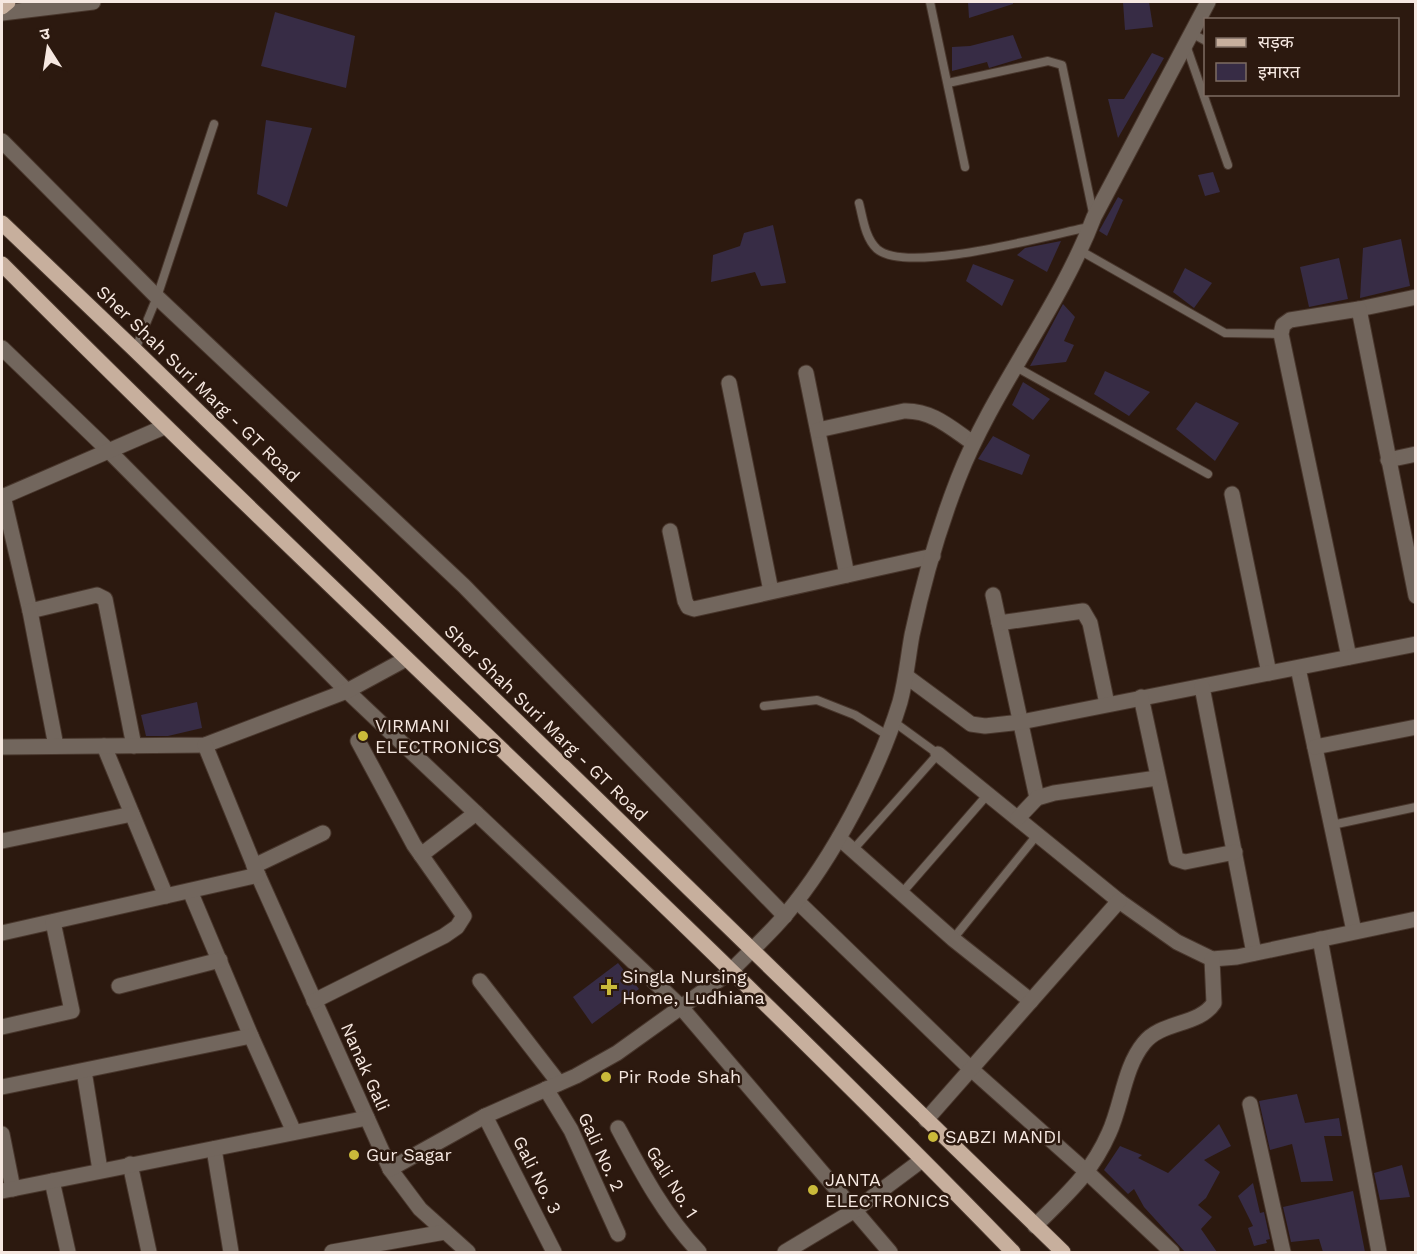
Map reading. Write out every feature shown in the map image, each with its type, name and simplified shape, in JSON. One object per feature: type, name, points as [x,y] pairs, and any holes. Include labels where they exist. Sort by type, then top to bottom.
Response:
[{"type":"main road","points":[[2,7],[8,2]]},
{"type":"main road","name":"Sher Shah Suri Marg - GT Road","points":[[2,223],[1063,1252]]},
{"type":"main road","points":[[2,264],[164,428],[730,972],[1013,1252]]},
{"type":"street","points":[[57,2],[74,5]]},
{"type":"street","points":[[2,13],[93,2]]},
{"type":"street","points":[[390,1169],[485,1116],[617,1053],[730,972],[797,901],[838,838],[890,728],[906,676],[920,598],[958,480],[973,443],[1081,251],[1092,222],[1208,2]]},
{"type":"street","points":[[2,141],[157,297],[464,586],[785,916]]},
{"type":"street","points":[[1349,657],[1281,334],[1283,326],[1290,320],[1416,297]]},
{"type":"street","points":[[1359,309],[1416,596]]},
{"type":"street","points":[[2,348],[110,452],[347,692],[680,1006],[890,1252]]},
{"type":"street","points":[[806,373],[847,575]]},
{"type":"street","points":[[729,383],[771,591]]},
{"type":"street","points":[[818,430],[917,410],[929,414],[973,443]]},
{"type":"street","points":[[56,746],[30,611],[2,497],[164,428]]},
{"type":"street","points":[[1388,459],[1416,454]]},
{"type":"street","points":[[1232,494],[1269,673]]},
{"type":"street","points":[[670,531],[688,607],[694,609],[933,556]]},
{"type":"street","points":[[30,611],[97,595],[105,599],[134,746]]},
{"type":"street","points":[[993,596],[1037,798]]},
{"type":"street","points":[[999,623],[1083,611],[1090,623],[1107,704]]},
{"type":"street","points":[[906,676],[971,724],[985,726],[1021,722],[1416,644]]},
{"type":"street","points":[[2,747],[205,745],[347,692],[406,659]]},
{"type":"street","points":[[1298,668],[1353,931]]},
{"type":"street","points":[[1202,687],[1254,953]]},
{"type":"street","points":[[1141,698],[1176,859],[1185,862],[1235,852]]},
{"type":"street","points":[[1315,747],[1416,727]]},
{"type":"street","points":[[314,1001],[444,936],[463,921],[462,910],[421,855],[358,741]]},
{"type":"street","name":"Nanak Gali","points":[[205,745],[256,871],[390,1169],[420,1209],[468,1252]]},
{"type":"street","points":[[104,746],[166,897]]},
{"type":"street","points":[[938,754],[1119,900],[1188,949],[1212,959],[1254,953],[1416,919]]},
{"type":"street","points":[[1018,818],[1037,798],[1054,793],[1157,778]]},
{"type":"street","points":[[421,855],[476,813]]},
{"type":"street","points":[[2,841],[132,814]]},
{"type":"street","points":[[2,933],[166,897],[256,871],[323,833]]},
{"type":"street","points":[[838,838],[851,852],[952,939],[1031,1001]]},
{"type":"street","points":[[190,891],[294,1132]]},
{"type":"street","points":[[927,1120],[1119,900]]},
{"type":"street","points":[[797,901],[971,1069],[1088,1173],[1172,1252]]},
{"type":"street","points":[[2,1027],[72,1011],[53,922]]},
{"type":"street","points":[[1320,939],[1379,1252]]},
{"type":"street","points":[[1035,1226],[1088,1173],[1110,1131],[1143,1043],[1158,1032],[1206,1013],[1215,1003],[1212,959]]},
{"type":"street","points":[[119,986],[220,960]]},
{"type":"street","name":"Gali No. 2","points":[[480,981],[552,1086],[618,1234]]},
{"type":"street","points":[[2,1086],[251,1036]]},
{"type":"street","points":[[84,1071],[100,1170]]},
{"type":"street","points":[[1250,1104],[1283,1252]]},
{"type":"street","name":"Gali No. 3","points":[[485,1116],[554,1252]]},
{"type":"street","points":[[2,1134],[7,1190],[367,1118]]},
{"type":"street","name":"Gali No. 1","points":[[618,1128],[663,1209],[699,1252]]},
{"type":"street","points":[[214,1149],[231,1252]]},
{"type":"street","points":[[784,1252],[855,1210],[922,1160]]},
{"type":"street","points":[[129,1164],[149,1252]]},
{"type":"street","points":[[52,1181],[68,1252]]},
{"type":"street","points":[[332,1252],[445,1232]]},
{"type":"lane","points":[[930,2],[965,167]]},
{"type":"lane","points":[[1204,41],[1189,39],[1204,87]]},
{"type":"lane","points":[[859,203],[870,241],[879,251],[894,256],[917,259],[988,249],[1092,222],[1062,65],[1048,61],[948,83]]},
{"type":"lane","points":[[1207,96],[1228,165]]},
{"type":"lane","points":[[135,350],[157,297],[214,124]]},
{"type":"lane","points":[[1081,251],[1224,333],[1281,334]]},
{"type":"lane","points":[[1016,367],[1208,474]]},
{"type":"lane","points":[[764,706],[817,700],[890,728],[938,754],[851,852]]},
{"type":"lane","points":[[901,894],[988,794]]},
{"type":"lane","points":[[1332,825],[1416,807]]},
{"type":"lane","points":[[952,939],[1038,834]]},
{"type":"building","points":[[968,2],[1013,2],[1013,4],[969,18]]},
{"type":"building","points":[[1123,2],[1149,2],[1153,27],[1125,30]]},
{"type":"building","points":[[275,12],[355,36],[346,88],[261,66]]},
{"type":"building","points":[[1013,35],[1022,58],[989,68],[987,62],[952,71],[952,47],[970,46]]},
{"type":"building","points":[[1152,53],[1164,58],[1118,138],[1108,99],[1124,99]]},
{"type":"building","points":[[266,120],[312,128],[287,207],[257,194]]},
{"type":"building","points":[[1213,172],[1220,192],[1205,196],[1198,175]]},
{"type":"building","points":[[1118,197],[1123,200],[1107,236],[1099,231]]},
{"type":"building","points":[[773,225],[786,283],[761,286],[755,272],[711,282],[713,255],[740,246],[744,233]]},
{"type":"building","points":[[1401,239],[1410,286],[1360,298],[1363,248]]},
{"type":"building","points":[[1061,241],[1047,272],[1017,255],[1025,248]]},
{"type":"building","points":[[1339,258],[1348,299],[1309,307],[1300,267]]},
{"type":"building","points":[[973,264],[1014,280],[1002,306],[966,281]]},
{"type":"building","points":[[1185,268],[1212,283],[1194,308],[1173,292]]},
{"type":"building","points":[[1063,304],[1075,317],[1064,341],[1074,345],[1066,362],[1030,366]]},
{"type":"building","points":[[1105,371],[1150,392],[1129,416],[1094,394]]},
{"type":"building","points":[[1023,382],[1050,399],[1033,420],[1012,405]]},
{"type":"building","points":[[1196,402],[1239,423],[1215,461],[1176,429]]},
{"type":"building","points":[[993,436],[1030,455],[1022,475],[978,459]]},
{"type":"building","points":[[197,702],[202,728],[168,736],[146,736],[141,715]]},
{"type":"building","points":[[618,963],[639,989],[592,1024],[573,997]]},
{"type":"building","points":[[1297,1094],[1305,1123],[1339,1118],[1342,1136],[1324,1136],[1333,1181],[1301,1182],[1292,1144],[1270,1150],[1259,1101]]},
{"type":"building","points":[[1219,1124],[1231,1146],[1204,1160],[1220,1172],[1206,1198],[1198,1205],[1212,1217],[1201,1229],[1217,1252],[1185,1252],[1144,1207],[1134,1189],[1128,1194],[1104,1170],[1120,1146],[1142,1155],[1138,1158],[1168,1173]]},
{"type":"building","points":[[1402,1165],[1410,1197],[1380,1200],[1374,1173]]},
{"type":"building","points":[[1253,1183],[1260,1213],[1264,1212],[1270,1239],[1266,1240],[1267,1243],[1254,1246],[1248,1228],[1253,1226],[1238,1196]]},
{"type":"building","points":[[1353,1191],[1365,1252],[1323,1252],[1319,1239],[1291,1242],[1283,1207]]},
{"type":"place","name":"VIRMANI ELECTRONICS","points":[[363,736]]},
{"type":"place","name":"Singla Nursing Home, Ludhiana","points":[[609,987]]},
{"type":"place","name":"Pir Rode Shah","points":[[606,1077]]},
{"type":"place","name":"SABZI MANDI","points":[[933,1137]]},
{"type":"place","name":"Gur Sagar","points":[[354,1155]]},
{"type":"place","name":"JANTA ELECTRONICS","points":[[813,1190]]}]
